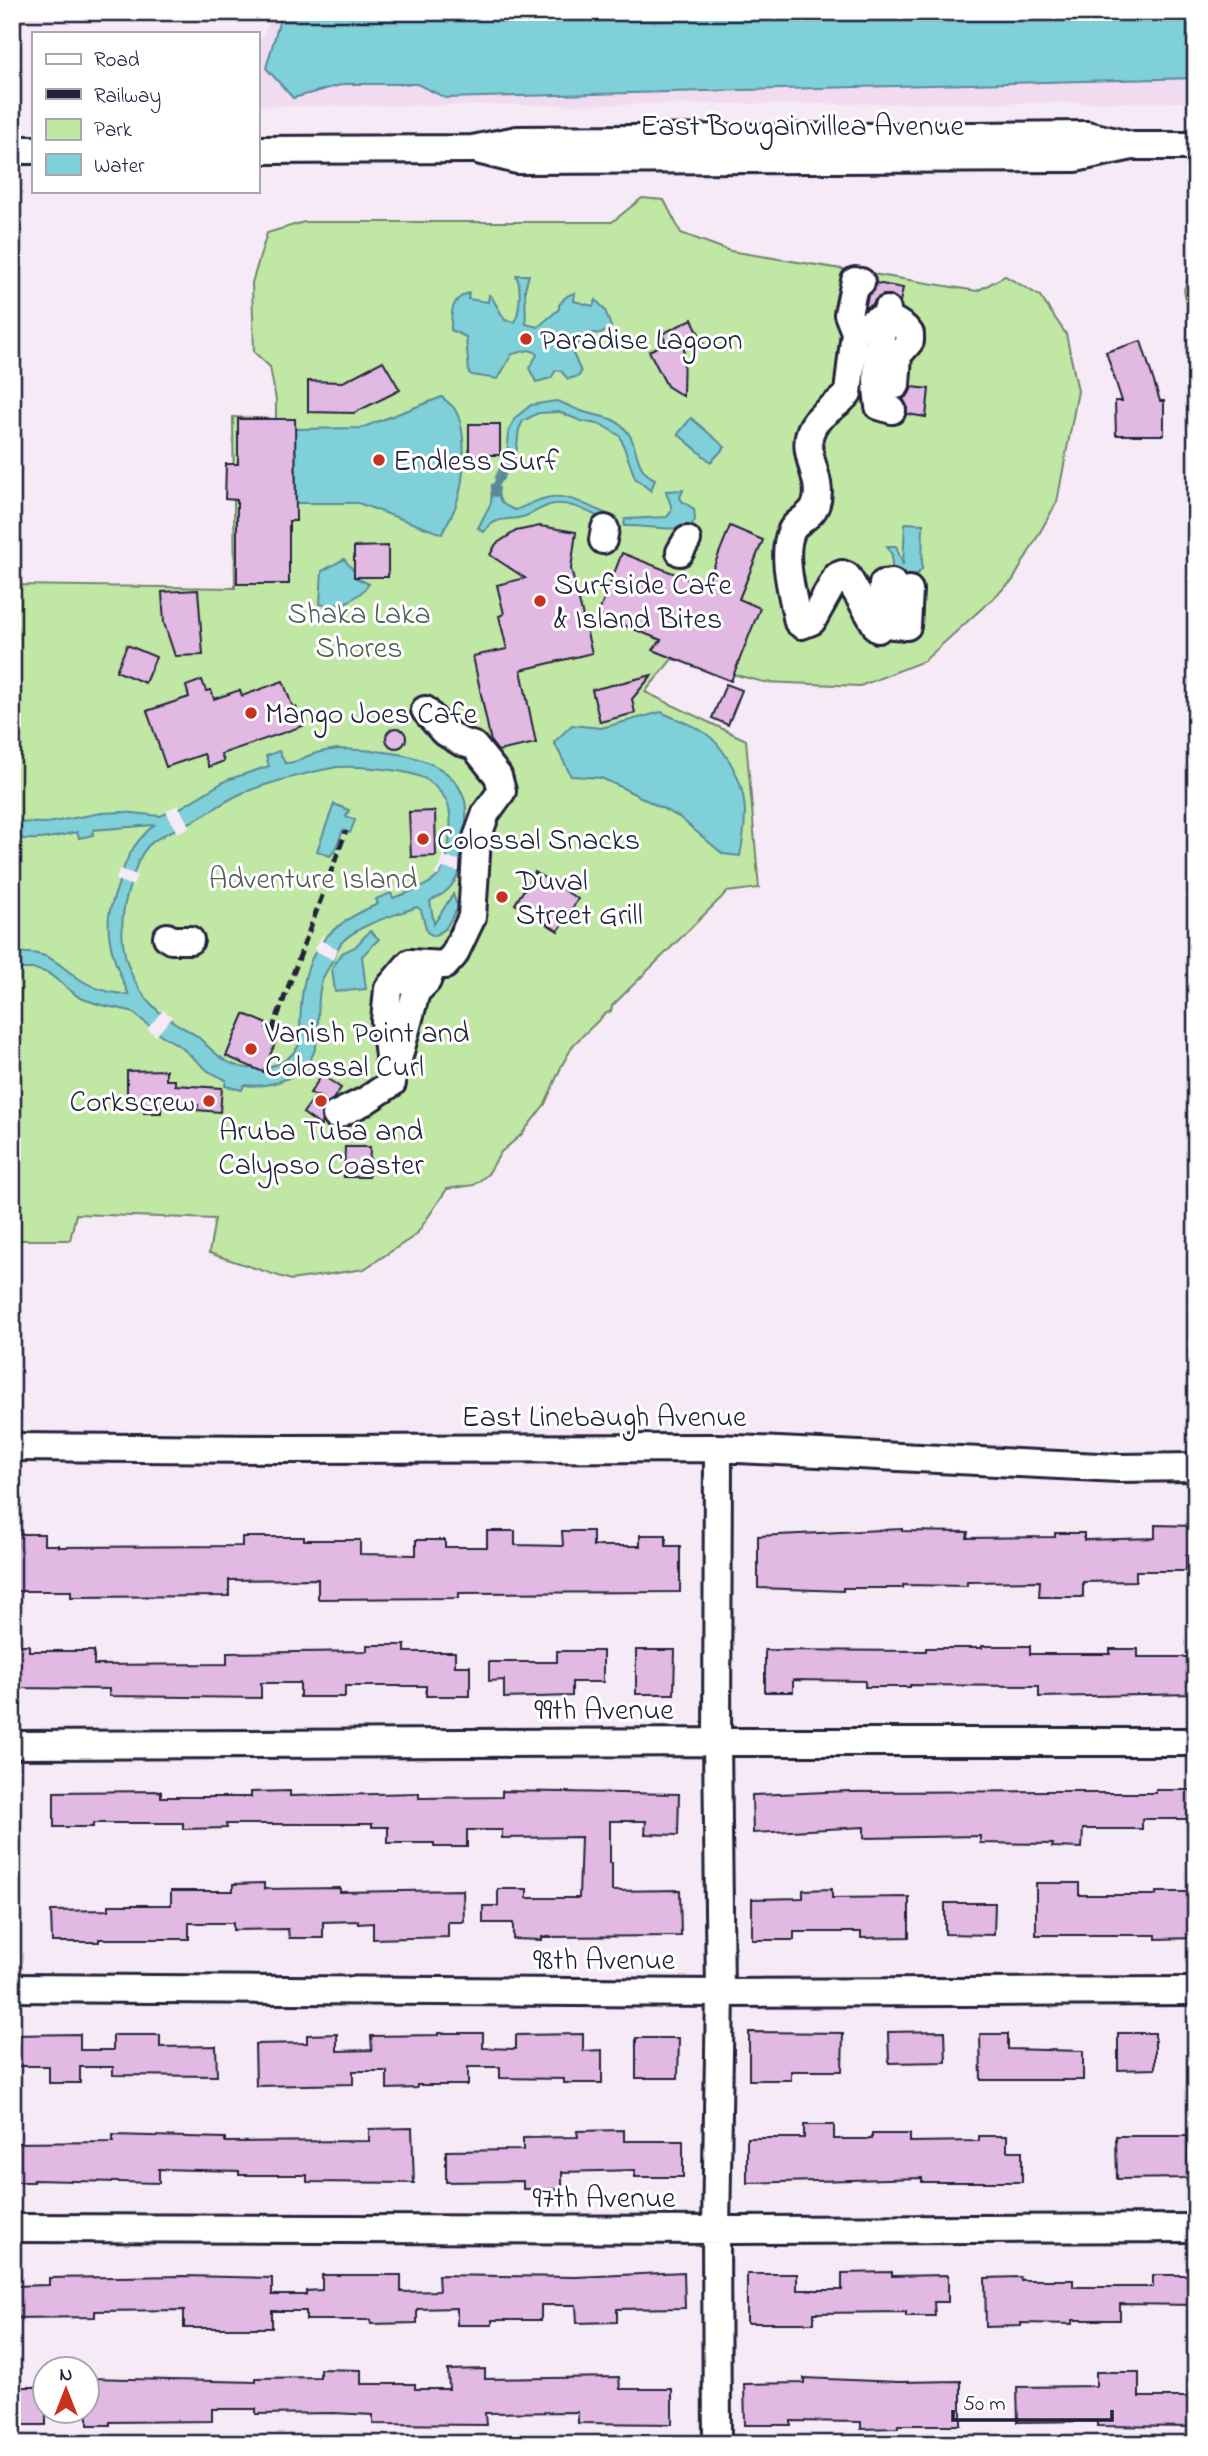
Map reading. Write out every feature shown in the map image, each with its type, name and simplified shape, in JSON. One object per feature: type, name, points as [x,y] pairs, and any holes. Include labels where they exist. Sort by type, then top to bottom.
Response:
[{"type":"street","name":"East Bougainvillea Avenue","points":[[259,150],[473,149],[517,140],[1087,135],[1132,146],[1196,146]]},
{"type":"street","points":[[12,150],[32,150]]},
{"type":"street","points":[[861,282],[855,281],[848,314],[855,332],[848,393],[842,401],[817,419],[809,437],[808,449],[817,498],[812,512],[791,531],[787,551],[788,568],[798,622],[802,625],[812,621],[837,576],[842,574],[847,576],[878,629],[881,625],[883,584],[892,583],[893,625],[907,626],[909,590]]},
{"type":"street","points":[[855,332],[886,315],[910,334],[910,341],[898,355],[894,398]]},
{"type":"street","points":[[336,1115],[365,1101],[392,1083],[385,1021],[388,989],[410,963],[445,965],[450,962],[472,917],[477,838],[486,813],[502,791],[498,776],[474,746],[443,731],[425,710]]},
{"type":"street","name":"East Linebaugh Avenue","points":[[12,1447],[718,1448],[1119,1468],[1196,1467]]},
{"type":"street","points":[[717,2444],[716,2230],[720,1993],[718,1448]]},
{"type":"street","name":"99th Avenue","points":[[12,1745],[1196,1742]]},
{"type":"street","name":"98th Avenue","points":[[12,1988],[720,1993],[1196,1991]]},
{"type":"street","name":"97th Avenue","points":[[12,2228],[1196,2228]]},
{"type":"shaded area","points":[[274,12],[1196,12],[1196,102],[259,106],[259,43]]},
{"type":"green space","name":"Adventure Island","points":[[642,198],[664,200],[681,233],[730,251],[977,291],[1005,276],[1040,296],[1066,334],[1078,391],[1057,502],[1013,580],[924,661],[860,686],[764,682],[672,659],[645,692],[746,740],[759,888],[727,892],[612,1006],[611,1011],[574,1044],[545,1104],[521,1135],[501,1152],[488,1174],[474,1185],[447,1189],[416,1235],[364,1269],[291,1280],[209,1253],[215,1219],[76,1214],[70,1240],[12,1240],[12,585],[235,588],[233,417],[276,419],[276,400],[270,367],[254,352],[252,283],[267,233],[304,222],[612,222]]},
{"type":"green space","points":[[1196,255],[1196,342],[1184,290]]},
{"type":"water","points":[[282,12],[1196,12],[1196,78],[446,98],[417,84],[344,84],[293,98],[266,68]]},
{"type":"water","name":"Paradise Lagoon","points":[[516,275],[529,275],[525,289],[526,324],[538,327],[559,309],[566,297],[575,293],[574,301],[593,306],[596,300],[605,310],[611,327],[601,334],[594,333],[571,349],[581,372],[579,376],[568,379],[561,371],[556,370],[551,378],[536,382],[529,368],[537,355],[529,350],[512,354],[498,379],[469,373],[466,337],[451,330],[455,302],[469,293],[468,299],[488,302],[489,295],[505,320],[515,322],[520,298]]},
{"type":"water","name":"Endless Surf","points":[[442,397],[454,408],[458,417],[464,456],[459,495],[442,534],[358,503],[296,503],[295,429],[361,428]]},
{"type":"water","points":[[556,401],[613,420],[624,428],[632,440],[644,471],[655,479],[651,491],[635,478],[620,436],[602,425],[581,421],[559,412],[538,413],[523,421],[519,429],[516,455],[502,480],[495,478],[507,456],[509,431],[515,418],[531,405]]},
{"type":"water","points":[[691,418],[725,447],[711,462],[678,434]]},
{"type":"water","points":[[492,485],[499,488],[502,502],[515,510],[542,499],[561,497],[617,517],[616,525],[578,507],[554,504],[522,517],[495,522],[484,532],[478,528],[491,503]]},
{"type":"water","points":[[683,490],[680,497],[682,501],[694,509],[695,520],[691,526],[624,526],[625,519],[667,517],[671,507],[666,491]]},
{"type":"water","points":[[905,523],[923,524],[922,569],[916,575],[898,575],[892,569],[892,555],[887,546],[896,546],[903,565]]},
{"type":"water","points":[[344,559],[354,571],[354,577],[369,584],[348,602],[320,604],[322,571]]},
{"type":"water","points":[[661,712],[709,736],[730,762],[741,785],[745,808],[740,856],[723,854],[679,817],[621,787],[601,778],[571,776],[554,742],[572,725],[601,728]]},
{"type":"water","points":[[335,749],[393,753],[430,763],[445,772],[457,785],[465,801],[465,850],[455,881],[444,893],[430,901],[434,924],[453,894],[458,908],[445,929],[434,936],[427,932],[421,910],[417,907],[368,925],[341,943],[321,984],[315,1049],[310,1060],[300,1070],[271,1084],[244,1085],[242,1090],[225,1086],[226,1080],[208,1071],[181,1047],[131,1011],[80,998],[48,973],[35,969],[12,969],[12,953],[38,954],[54,960],[91,986],[129,995],[111,947],[110,912],[127,859],[135,845],[154,825],[93,830],[93,835],[79,838],[77,832],[31,839],[12,838],[12,822],[47,823],[101,813],[124,812],[160,816],[180,808],[227,780],[269,766],[266,756],[279,751],[285,763],[289,763]],"holes":[[[346,767],[408,773],[419,776],[436,787],[448,804],[449,811],[450,831],[445,863],[432,881],[393,898],[391,893],[376,899],[378,904],[335,928],[322,942],[312,958],[306,976],[300,1018],[300,1043],[294,1052],[268,1067],[246,1068],[236,1065],[222,1059],[198,1037],[159,1012],[134,980],[122,934],[125,901],[135,869],[152,842],[238,795],[290,778]]]},
{"type":"water","points":[[334,804],[349,810],[346,817],[355,820],[350,833],[343,830],[330,856],[317,851]]},
{"type":"water","points":[[370,931],[379,939],[362,956],[366,989],[335,992],[332,969],[342,953],[355,947]]},
{"type":"pier","points":[[178,805],[190,827],[177,833],[166,811]]},
{"type":"pier","points":[[444,847],[446,857],[467,862],[462,876],[462,872],[443,868],[438,876],[434,874],[440,866]]},
{"type":"pier","points":[[119,869],[137,875],[133,886],[116,880]]},
{"type":"pier","points":[[324,932],[322,941],[338,949],[333,960],[314,950]]},
{"type":"pier","points":[[163,1010],[172,1017],[156,1036],[147,1029]]},
{"type":"building","points":[[876,283],[903,288],[900,302],[891,295],[883,295],[865,308]]},
{"type":"building","points":[[692,319],[706,349],[684,347],[683,396],[667,386],[649,351],[666,343],[662,334]]},
{"type":"building","points":[[1141,341],[1160,401],[1164,401],[1164,435],[1116,435],[1115,401],[1122,401],[1106,352]]},
{"type":"building","points":[[383,361],[400,390],[354,413],[308,412],[308,381],[343,382]]},
{"type":"building","points":[[912,387],[929,389],[926,417],[907,414],[903,399]]},
{"type":"building","points":[[238,419],[295,419],[296,521],[289,521],[289,584],[237,584],[237,500],[225,499],[226,464],[238,464]]},
{"type":"building","points":[[469,424],[500,424],[500,455],[469,455]]},
{"type":"building","points":[[540,526],[576,532],[571,569],[592,653],[521,670],[536,743],[498,751],[491,742],[473,656],[507,649],[499,616],[504,614],[497,585],[525,578],[490,555],[496,544],[516,531]]},
{"type":"building","points":[[730,526],[763,540],[739,599],[760,608],[731,681],[653,650],[661,640],[598,615],[622,553],[706,586]]},
{"type":"building","points":[[388,546],[388,577],[354,577],[354,547]]},
{"type":"building","points":[[198,590],[203,655],[175,656],[164,623],[162,592]]},
{"type":"building","points":[[127,645],[156,657],[145,683],[116,671]]},
{"type":"building","points":[[652,675],[632,699],[635,713],[600,722],[592,690]]},
{"type":"building","points":[[202,680],[206,691],[211,690],[214,699],[240,690],[242,696],[283,681],[303,726],[221,754],[224,761],[209,767],[204,754],[166,767],[147,711],[189,697],[186,686]]},
{"type":"building","points":[[726,684],[742,690],[728,725],[712,718]]},
{"type":"building","points":[[392,728],[400,728],[406,738],[400,748],[392,748],[386,742],[386,734]]},
{"type":"building","name":"Colossal Snacks","points":[[435,811],[436,856],[411,857],[409,812]]},
{"type":"building","points":[[535,872],[578,899],[558,931],[515,904]]},
{"type":"building","name":"Vanish Point and Colossal Curl","points":[[244,1014],[268,1024],[266,1028],[279,1034],[263,1072],[226,1056]]},
{"type":"building","points":[[166,1070],[166,1080],[175,1080],[175,1085],[222,1088],[220,1112],[197,1110],[198,1105],[161,1105],[161,1113],[144,1113],[144,1107],[127,1107],[127,1071]]},
{"type":"building","name":"Aruba Tuba and Calypso Coaster","points":[[322,1075],[341,1088],[323,1107],[321,1126],[303,1113],[314,1098],[324,1099],[310,1093]]},
{"type":"building","points":[[345,1147],[370,1147],[369,1177],[344,1177]]},
{"type":"building","points":[[1155,1525],[1196,1526],[1196,1557],[1186,1556],[1186,1571],[1136,1571],[1136,1581],[1083,1582],[1083,1597],[1039,1597],[1040,1581],[967,1582],[967,1586],[843,1588],[843,1591],[758,1588],[758,1536],[902,1529],[968,1532],[967,1538],[1055,1537],[1055,1533],[1084,1533],[1084,1540],[1155,1538]]},
{"type":"building","points":[[487,1531],[515,1531],[515,1545],[563,1546],[562,1531],[593,1531],[593,1546],[640,1546],[640,1535],[666,1535],[666,1546],[680,1546],[680,1592],[459,1593],[459,1598],[318,1599],[318,1579],[229,1580],[229,1596],[71,1597],[71,1591],[12,1591],[12,1546],[17,1546],[17,1534],[44,1534],[44,1545],[59,1547],[242,1546],[242,1537],[304,1537],[304,1540],[360,1540],[360,1554],[416,1555],[416,1540],[445,1540],[445,1547],[487,1547]]},
{"type":"building","points":[[12,1645],[29,1645],[29,1651],[94,1651],[94,1665],[227,1664],[227,1653],[367,1651],[367,1645],[405,1645],[405,1652],[455,1652],[455,1666],[470,1666],[470,1696],[426,1696],[426,1686],[345,1686],[345,1697],[300,1697],[300,1683],[261,1683],[261,1698],[109,1696],[109,1689],[14,1688]]},
{"type":"building","points":[[1030,1646],[1030,1654],[1110,1654],[1110,1649],[1138,1649],[1138,1657],[1196,1657],[1196,1694],[1039,1697],[1039,1686],[865,1687],[865,1681],[793,1680],[793,1692],[765,1692],[765,1650],[926,1651],[926,1648]]},
{"type":"building","points":[[636,1650],[675,1650],[674,1694],[636,1694]]},
{"type":"building","points":[[557,1651],[603,1651],[603,1682],[572,1682],[572,1696],[504,1698],[504,1680],[489,1681],[489,1662],[557,1662]]},
{"type":"building","points":[[1156,1790],[1196,1790],[1196,1819],[1142,1819],[1142,1829],[1083,1829],[1082,1848],[1052,1847],[1053,1844],[980,1843],[980,1836],[864,1838],[864,1827],[753,1833],[752,1795],[850,1791],[1156,1793]]},
{"type":"building","points":[[161,1791],[161,1797],[251,1797],[251,1792],[290,1791],[290,1796],[419,1793],[419,1798],[502,1797],[502,1791],[679,1794],[678,1835],[645,1834],[646,1821],[610,1821],[610,1863],[612,1891],[680,1890],[681,1936],[513,1939],[513,1923],[483,1923],[483,1906],[498,1906],[498,1889],[527,1889],[527,1898],[579,1898],[581,1837],[502,1838],[502,1830],[467,1830],[467,1847],[434,1847],[434,1843],[388,1843],[388,1827],[372,1827],[372,1824],[226,1824],[227,1828],[183,1829],[183,1823],[93,1823],[93,1827],[54,1827],[54,1792]]},
{"type":"building","points":[[264,1883],[264,1889],[340,1888],[340,1892],[463,1890],[464,1922],[448,1922],[448,1937],[373,1939],[373,1923],[358,1924],[358,1921],[323,1922],[323,1938],[289,1938],[288,1929],[233,1930],[233,1923],[189,1923],[189,1939],[52,1942],[51,1911],[109,1910],[109,1905],[171,1905],[171,1891],[233,1891],[233,1884]]},
{"type":"building","points":[[1036,1883],[1079,1883],[1079,1895],[1195,1892],[1196,1938],[1156,1939],[1156,1935],[1036,1935]]},
{"type":"building","points":[[832,1889],[832,1898],[909,1897],[909,1937],[861,1938],[861,1932],[794,1932],[794,1940],[752,1940],[752,1899],[803,1898],[803,1890]]},
{"type":"building","points":[[945,1903],[995,1903],[994,1935],[945,1934]]},
{"type":"building","points":[[945,2031],[946,2062],[889,2063],[888,2032]]},
{"type":"building","points":[[749,2032],[843,2033],[842,2071],[791,2071],[791,2080],[749,2080]]},
{"type":"building","points":[[483,2033],[483,2048],[516,2049],[516,2035],[583,2034],[583,2051],[602,2050],[602,2083],[564,2083],[564,2079],[500,2078],[500,2067],[468,2067],[468,2085],[417,2085],[417,2088],[387,2089],[387,2071],[353,2071],[353,2084],[256,2086],[255,2044],[307,2043],[307,2035],[337,2034],[337,2051],[372,2050],[371,2036]]},
{"type":"building","points":[[1118,2033],[1155,2033],[1155,2069],[1118,2070]]},
{"type":"building","points":[[80,2034],[80,2050],[113,2050],[113,2035],[160,2035],[160,2047],[216,2046],[217,2076],[113,2075],[113,2067],[80,2067],[80,2083],[49,2083],[49,2066],[12,2066],[12,2035]]},
{"type":"building","points":[[980,2034],[1008,2034],[1008,2049],[1083,2051],[1083,2080],[981,2080]]},
{"type":"building","points":[[636,2038],[679,2038],[678,2078],[636,2078]]},
{"type":"building","points":[[804,2125],[834,2125],[834,2139],[872,2139],[872,2134],[910,2134],[910,2142],[979,2141],[979,2136],[1007,2136],[1007,2151],[1022,2151],[1022,2182],[922,2182],[922,2178],[747,2183],[747,2138],[804,2138]]},
{"type":"building","points":[[412,2128],[414,2183],[307,2182],[307,2175],[239,2175],[239,2171],[159,2169],[159,2183],[34,2180],[12,2182],[12,2143],[113,2142],[113,2135],[225,2138],[225,2142],[369,2141],[369,2129]]},
{"type":"building","points":[[624,2130],[624,2141],[683,2141],[683,2177],[635,2177],[635,2170],[562,2172],[562,2189],[523,2189],[523,2181],[446,2182],[446,2151],[523,2150],[523,2138],[578,2137],[577,2131]]},
{"type":"building","points":[[1116,2136],[1188,2136],[1188,2178],[1117,2179]]},
{"type":"building","points":[[684,2272],[685,2308],[617,2309],[617,2322],[577,2323],[576,2305],[541,2305],[541,2320],[492,2320],[492,2325],[457,2325],[457,2308],[417,2309],[417,2323],[371,2324],[370,2320],[306,2320],[306,2311],[272,2311],[272,2328],[184,2328],[184,2310],[95,2311],[95,2317],[12,2318],[12,2286],[49,2285],[49,2278],[272,2278],[272,2295],[306,2295],[306,2291],[322,2290],[322,2275],[401,2275],[401,2292],[439,2291],[438,2275],[576,2277]]},
{"type":"building","points":[[892,2272],[892,2276],[948,2275],[948,2302],[934,2302],[935,2316],[906,2316],[906,2312],[814,2313],[814,2323],[747,2323],[747,2274],[797,2274],[797,2290],[842,2290],[842,2273]]},
{"type":"building","points":[[1153,2275],[1196,2275],[1196,2305],[1120,2304],[1120,2320],[1073,2320],[1073,2324],[1021,2323],[1021,2326],[986,2327],[985,2278],[1073,2280],[1073,2287],[1153,2287]]},
{"type":"building","points":[[320,2369],[361,2370],[361,2384],[415,2384],[415,2389],[449,2389],[448,2370],[485,2369],[485,2379],[619,2377],[620,2389],[672,2389],[672,2424],[578,2423],[578,2412],[485,2413],[486,2425],[373,2424],[373,2415],[256,2414],[256,2409],[212,2409],[212,2421],[110,2422],[110,2425],[88,2425],[102,2424],[102,2378],[256,2382],[256,2378],[320,2377]]},
{"type":"building","points":[[1096,2372],[1139,2372],[1139,2397],[1196,2397],[1196,2427],[1097,2426],[1097,2421],[1018,2422],[1017,2387],[1096,2386]]},
{"type":"building","points":[[804,2378],[898,2382],[961,2381],[961,2425],[898,2425],[898,2428],[861,2429],[861,2422],[791,2421],[791,2425],[745,2425],[744,2384],[804,2383]]},
{"type":"building","points":[[20,2387],[32,2387],[32,2424],[46,2425],[21,2425]]},
{"type":"waterway","points":[[495,494],[495,486],[503,472]]},
{"type":"railway","points":[[272,1031],[346,831]]},
{"type":"place","name":"Paradise Lagoon","points":[[526,339]]},
{"type":"place","name":"Endless Surf","points":[[379,460]]},
{"type":"place","name":"Surfside Cafe & Island Bites","points":[[540,601]]},
{"type":"place","name":"Mango Joes Cafe","points":[[251,713]]},
{"type":"place","name":"Colossal Snacks","points":[[423,839]]},
{"type":"place","name":"Duval Street Grill","points":[[502,897]]},
{"type":"place","name":"Vanish Point and Colossal Curl","points":[[251,1049]]},
{"type":"place","name":"Corkscrew","points":[[209,1101]]},
{"type":"place","name":"Aruba Tuba and Calypso Coaster","points":[[321,1101]]},
{"type":"park label","name":"Shaka Laka Shores","points":[[359,630]]}]
